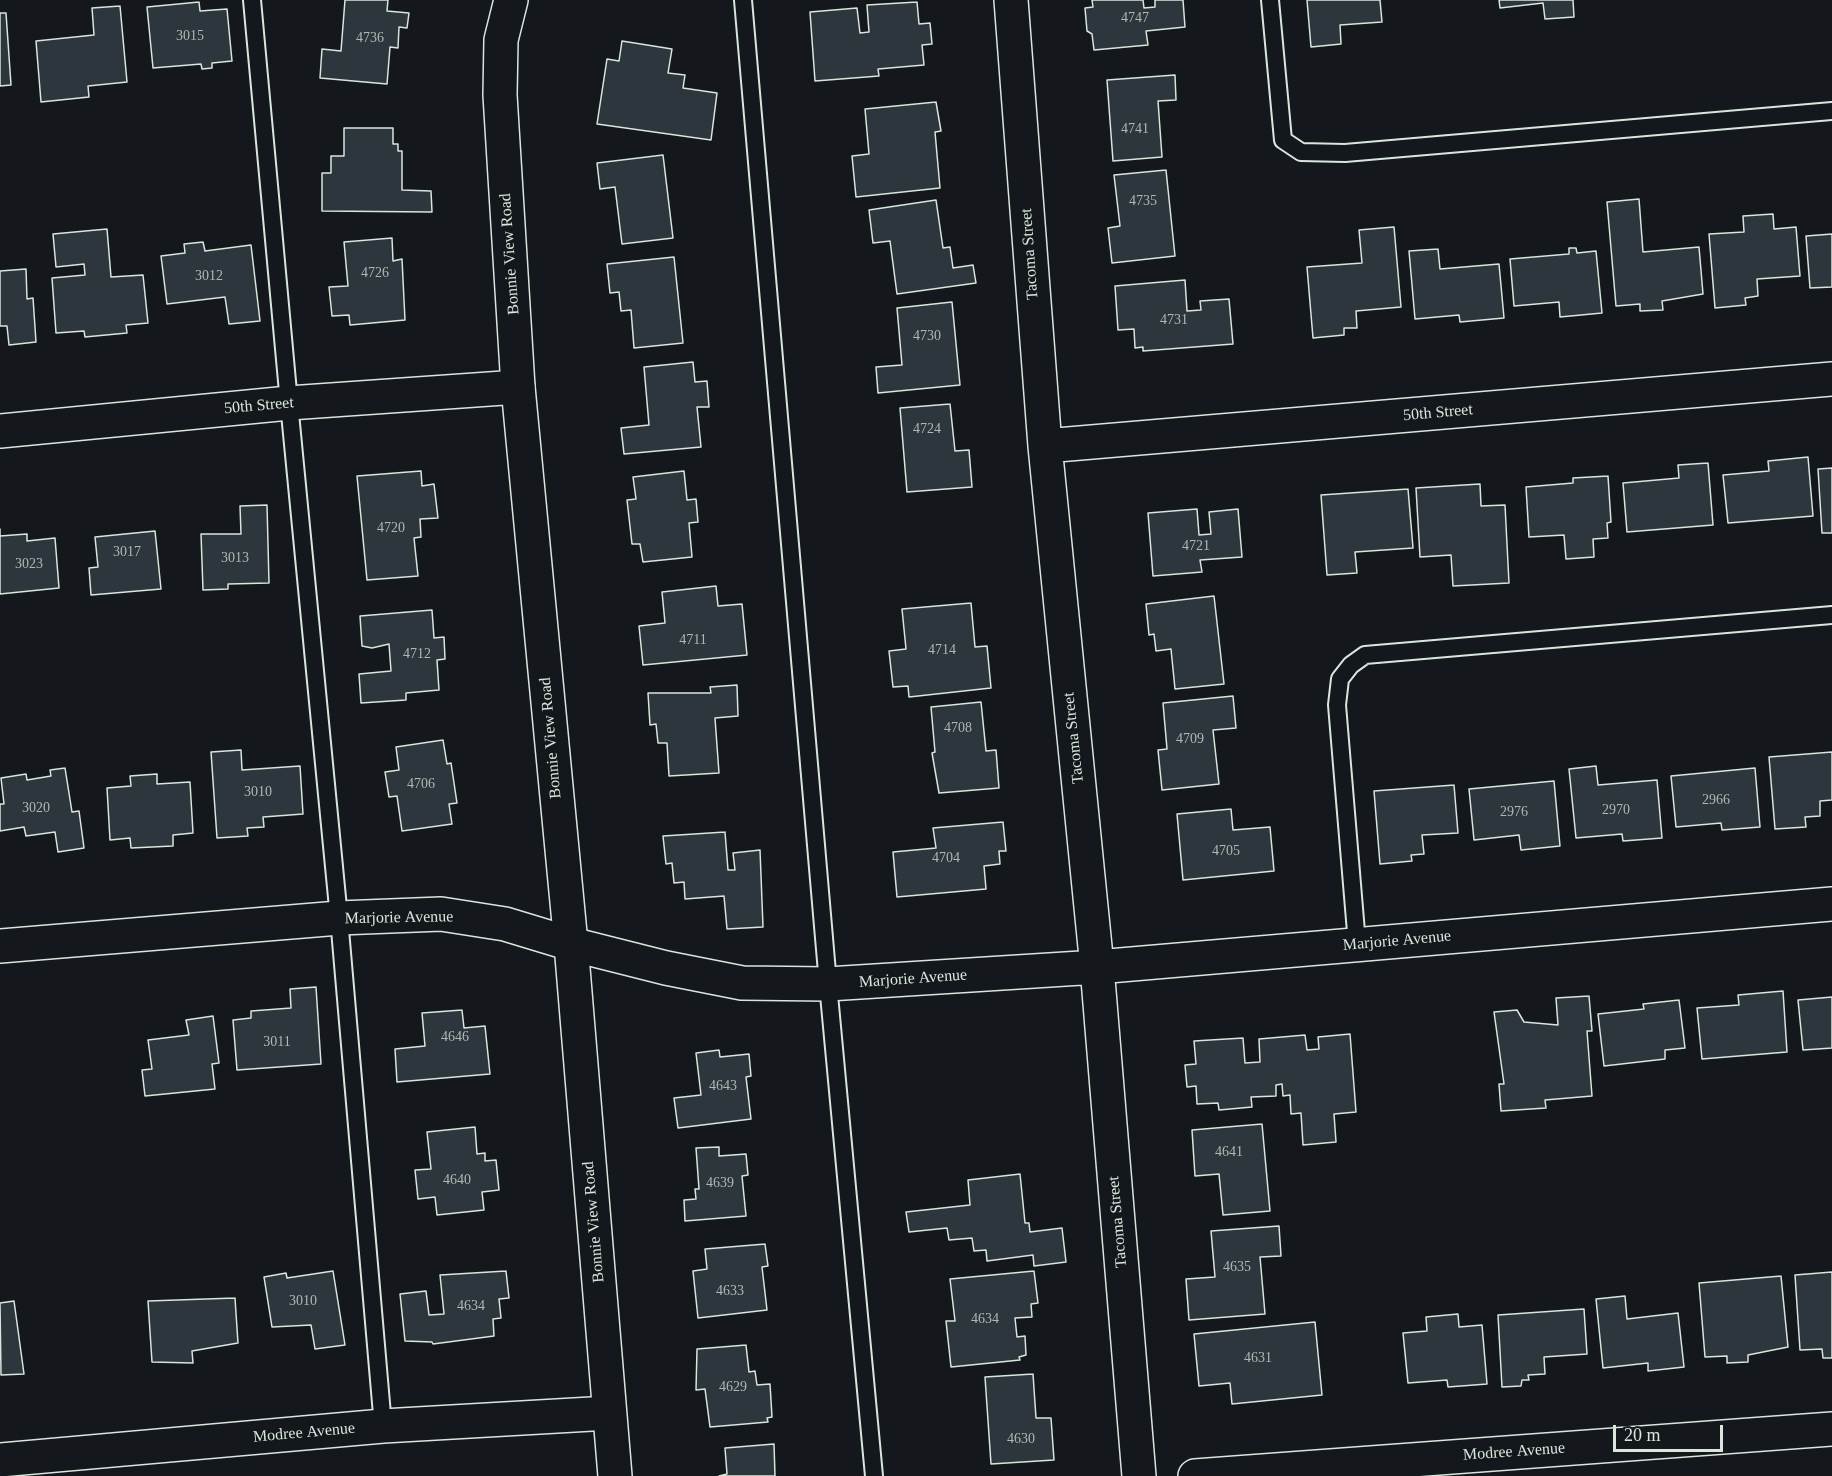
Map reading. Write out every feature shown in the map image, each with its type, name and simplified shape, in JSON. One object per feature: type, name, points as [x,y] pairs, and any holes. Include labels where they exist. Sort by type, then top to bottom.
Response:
[{"type":"street","name":"Bonnie View Road","points":[[512,0],[501,40],[500,95],[518,387],[571,944],[615,1476]]},
{"type":"street","name":"Tacoma Street","points":[[1011,0],[1045,446],[1096,967],[1139,1476]]},
{"type":"street","name":"50th Street","points":[[1045,446],[1832,379]]},
{"type":"street","name":"50th Street","points":[[0,431],[289,403],[518,387]]},
{"type":"street","name":"Marjorie Avenue","points":[[0,946],[339,918],[441,914],[505,924],[571,944],[666,968],[742,983],[828,984],[1096,967],[1832,904]]},
{"type":"street","name":"Modree Avenue","points":[[0,1460],[383,1426],[609,1413]]},
{"type":"street","name":"Modree Avenue","points":[[1195,1476],[1832,1429]]},
{"type":"lane","points":[[252,0],[339,918],[383,1426]]},
{"type":"lane","points":[[743,0],[828,984],[874,1476]]},
{"type":"lane","points":[[1270,0],[1283,140],[1301,152],[1345,153],[1832,111]]},
{"type":"lane","points":[[1357,944],[1337,705],[1340,679],[1351,665],[1365,655],[1832,615]]},
{"type":"building","points":[[345,0],[388,0],[387,11],[409,13],[407,28],[399,27],[398,48],[390,47],[387,84],[320,78],[322,49],[341,51]]},
{"type":"building","points":[[1092,0],[1143,0],[1144,8],[1155,7],[1155,0],[1183,0],[1185,27],[1146,31],[1148,45],[1094,50],[1092,34],[1087,31],[1085,8],[1093,7]]},
{"type":"building","points":[[1307,0],[1380,0],[1382,22],[1340,25],[1341,44],[1311,47]]},
{"type":"building","points":[[1499,0],[1573,0],[1574,17],[1545,19],[1543,3],[1500,8]]},
{"type":"building","points":[[199,2],[200,11],[227,9],[232,61],[212,63],[212,68],[202,69],[201,64],[153,68],[147,7]]},
{"type":"building","points":[[917,2],[919,24],[930,23],[932,44],[922,45],[924,65],[878,69],[879,76],[815,81],[810,12],[857,8],[860,33],[869,32],[867,5]]},
{"type":"building","points":[[120,6],[127,82],[88,86],[89,97],[41,102],[36,41],[94,35],[92,8]]},
{"type":"building","points":[[0,13],[6,13],[11,85],[0,86]]},
{"type":"building","points":[[622,41],[672,49],[668,73],[685,75],[683,88],[717,93],[711,140],[597,124],[607,59],[619,61]]},
{"type":"building","points":[[1175,75],[1176,100],[1158,101],[1162,157],[1113,161],[1107,80]]},
{"type":"building","points":[[936,102],[941,131],[935,132],[940,188],[856,197],[852,156],[869,154],[865,109]]},
{"type":"building","points":[[344,128],[393,128],[393,144],[398,144],[398,151],[402,151],[402,190],[431,191],[432,212],[322,211],[322,173],[331,173],[331,156],[344,156]]},
{"type":"building","points":[[663,155],[673,238],[622,244],[615,187],[600,189],[597,163]]},
{"type":"building","points":[[1166,170],[1175,256],[1112,263],[1108,228],[1120,226],[1114,175]]},
{"type":"building","points":[[1639,199],[1643,252],[1699,247],[1703,294],[1662,301],[1663,310],[1640,311],[1640,304],[1616,306],[1607,202]]},
{"type":"building","points":[[936,200],[943,248],[950,247],[953,268],[973,265],[976,283],[897,294],[890,241],[873,243],[869,210]]},
{"type":"building","points":[[1773,214],[1774,229],[1796,227],[1800,276],[1757,279],[1758,296],[1745,298],[1746,305],[1715,308],[1709,234],[1744,232],[1743,216]]},
{"type":"building","points":[[1394,227],[1401,307],[1356,311],[1357,328],[1344,328],[1344,335],[1313,338],[1307,267],[1362,263],[1359,230]]},
{"type":"building","points":[[107,229],[111,277],[143,275],[148,323],[126,325],[127,333],[85,337],[84,331],[56,333],[52,278],[85,275],[84,264],[56,267],[53,234]]},
{"type":"building","points":[[1832,234],[1832,287],[1810,288],[1806,236]]},
{"type":"building","points":[[392,238],[393,261],[402,259],[405,320],[350,325],[349,315],[332,316],[329,287],[348,286],[344,242]]},
{"type":"building","points":[[203,242],[205,251],[251,245],[260,321],[229,324],[225,297],[167,304],[161,256],[185,253],[184,244]]},
{"type":"building","points":[[1569,248],[1576,248],[1577,253],[1596,251],[1602,313],[1560,317],[1559,302],[1514,306],[1510,259],[1569,254]]},
{"type":"building","points":[[1438,249],[1440,269],[1499,264],[1504,318],[1460,322],[1459,315],[1415,319],[1409,251]]},
{"type":"building","points":[[674,257],[683,343],[634,348],[631,310],[621,311],[619,292],[610,293],[607,264]]},
{"type":"building","points":[[26,269],[27,299],[33,298],[36,342],[9,345],[7,326],[0,326],[0,271]]},
{"type":"building","points":[[1185,280],[1187,311],[1201,310],[1200,301],[1229,299],[1233,344],[1143,351],[1143,347],[1135,348],[1134,329],[1118,330],[1115,286]]},
{"type":"building","points":[[952,302],[960,385],[878,393],[876,367],[902,365],[897,308]]},
{"type":"building","points":[[693,362],[695,382],[707,381],[709,407],[697,407],[701,447],[624,454],[621,428],[649,425],[644,367]]},
{"type":"building","points":[[950,404],[955,451],[969,450],[972,487],[907,492],[900,408]]},
{"type":"building","points":[[1808,457],[1813,516],[1728,523],[1723,475],[1769,471],[1768,461]]},
{"type":"building","points":[[1708,463],[1713,525],[1627,532],[1623,483],[1679,478],[1678,465]]},
{"type":"building","points":[[1832,468],[1832,533],[1822,533],[1818,469]]},
{"type":"building","points":[[421,471],[422,486],[434,484],[438,518],[420,519],[421,537],[414,538],[418,576],[367,580],[357,476]]},
{"type":"building","points":[[684,471],[687,500],[696,499],[698,522],[689,523],[692,557],[643,562],[640,544],[632,544],[627,500],[636,499],[633,477]]},
{"type":"building","points":[[1608,476],[1611,522],[1607,523],[1608,538],[1593,539],[1594,557],[1566,559],[1564,535],[1529,537],[1526,487],[1573,483],[1573,478]]},
{"type":"building","points":[[1480,484],[1481,506],[1505,505],[1509,583],[1453,586],[1451,555],[1420,557],[1416,488]]},
{"type":"building","points":[[1408,489],[1413,548],[1355,552],[1357,573],[1327,575],[1321,495]]},
{"type":"building","points":[[267,505],[269,583],[228,584],[228,589],[203,590],[201,534],[241,534],[240,506]]},
{"type":"building","points":[[1197,509],[1199,535],[1211,534],[1209,512],[1238,509],[1242,557],[1200,560],[1202,572],[1153,576],[1148,513]]},
{"type":"building","points":[[155,531],[161,589],[91,595],[89,568],[98,567],[95,537]]},
{"type":"building","points":[[27,534],[27,541],[55,538],[59,588],[0,594],[0,536]]},
{"type":"building","points":[[716,586],[718,606],[742,604],[747,655],[643,665],[639,626],[665,623],[662,592]]},
{"type":"building","points":[[1214,596],[1224,684],[1175,689],[1171,649],[1156,651],[1154,634],[1149,635],[1146,604]]},
{"type":"building","points":[[971,603],[975,647],[987,646],[991,688],[909,697],[908,686],[893,687],[889,651],[906,649],[902,609]]},
{"type":"building","points":[[432,610],[434,638],[444,637],[445,659],[437,660],[439,690],[406,693],[406,700],[361,703],[359,674],[391,671],[389,644],[372,648],[362,646],[360,616]]},
{"type":"building","points":[[737,685],[738,716],[715,718],[719,773],[669,776],[667,743],[658,743],[656,724],[650,725],[648,693],[711,693],[710,687]]},
{"type":"building","points":[[1233,696],[1236,728],[1213,730],[1219,784],[1162,790],[1158,750],[1167,749],[1163,703]]},
{"type":"building","points":[[981,702],[986,751],[996,750],[999,788],[939,793],[932,753],[935,752],[931,707]]},
{"type":"building","points":[[443,740],[447,764],[451,763],[457,803],[449,804],[452,824],[402,831],[397,796],[389,797],[385,772],[399,770],[396,747]]},
{"type":"building","points":[[241,750],[242,770],[300,766],[303,814],[263,817],[264,827],[247,828],[248,836],[217,838],[211,752]]},
{"type":"building","points":[[1832,752],[1832,800],[1820,801],[1820,816],[1805,817],[1806,827],[1775,829],[1769,757]]},
{"type":"building","points":[[1596,766],[1598,785],[1657,780],[1662,838],[1623,841],[1622,834],[1576,838],[1569,769]]},
{"type":"building","points":[[65,768],[72,812],[79,811],[84,848],[58,852],[55,832],[26,836],[24,827],[0,831],[0,804],[4,804],[1,778],[26,774],[27,780],[51,776],[50,770]]},
{"type":"building","points":[[1755,768],[1760,827],[1722,830],[1721,823],[1676,827],[1671,776]]},
{"type":"building","points":[[157,774],[157,784],[190,782],[193,833],[173,835],[173,846],[131,848],[130,838],[110,840],[107,788],[131,786],[130,776]]},
{"type":"building","points":[[1554,781],[1560,846],[1521,850],[1519,835],[1474,840],[1469,789]]},
{"type":"building","points":[[1454,785],[1458,833],[1422,835],[1424,854],[1411,855],[1412,861],[1380,864],[1374,791]]},
{"type":"building","points":[[1231,809],[1233,830],[1270,827],[1274,871],[1183,880],[1177,814]]},
{"type":"building","points":[[1003,822],[1006,851],[999,851],[1000,864],[984,866],[986,889],[897,897],[893,852],[936,848],[933,828]]},
{"type":"building","points":[[725,832],[728,870],[735,870],[733,853],[760,850],[763,927],[727,929],[724,896],[685,899],[684,882],[674,883],[672,863],[666,864],[663,836]]},
{"type":"building","points":[[316,987],[321,1064],[237,1070],[233,1020],[251,1018],[251,1011],[291,1008],[290,989]]},
{"type":"building","points":[[1783,991],[1787,1052],[1702,1059],[1697,1008],[1739,1005],[1738,995]]},
{"type":"building","points":[[1589,996],[1592,1031],[1587,1031],[1592,1096],[1545,1100],[1546,1108],[1501,1111],[1499,1084],[1504,1084],[1494,1012],[1517,1010],[1524,1022],[1558,1025],[1556,998]]},
{"type":"building","points":[[1832,997],[1832,1048],[1803,1050],[1798,1000]]},
{"type":"building","points":[[1679,1000],[1685,1048],[1665,1050],[1665,1059],[1604,1066],[1598,1014],[1644,1009],[1643,1004]]},
{"type":"building","points":[[462,1010],[464,1028],[485,1026],[490,1074],[397,1082],[395,1049],[425,1046],[422,1013]]},
{"type":"building","points":[[213,1016],[219,1063],[212,1064],[215,1089],[145,1096],[142,1070],[152,1069],[148,1040],[189,1035],[186,1020]]},
{"type":"building","points":[[1350,1034],[1356,1112],[1334,1114],[1336,1142],[1303,1145],[1301,1113],[1291,1114],[1290,1095],[1283,1096],[1282,1084],[1276,1085],[1276,1096],[1251,1097],[1252,1107],[1219,1110],[1218,1103],[1197,1104],[1196,1086],[1187,1087],[1185,1065],[1196,1064],[1194,1041],[1243,1038],[1245,1063],[1260,1062],[1259,1039],[1305,1035],[1307,1050],[1319,1049],[1318,1037]]},
{"type":"building","points":[[719,1050],[720,1057],[749,1054],[751,1076],[746,1077],[751,1119],[678,1128],[674,1098],[701,1095],[696,1053]]},
{"type":"building","points":[[1262,1124],[1270,1211],[1223,1215],[1219,1174],[1195,1176],[1192,1130]]},
{"type":"building","points":[[475,1127],[477,1154],[485,1153],[485,1161],[496,1160],[499,1190],[482,1192],[484,1210],[437,1215],[435,1197],[418,1199],[415,1170],[431,1169],[427,1132]]},
{"type":"building","points":[[719,1147],[719,1156],[746,1154],[748,1175],[742,1176],[746,1216],[685,1221],[684,1200],[696,1199],[695,1189],[699,1189],[696,1148]]},
{"type":"building","points":[[1020,1174],[1025,1223],[1029,1223],[1030,1232],[1062,1228],[1066,1262],[1034,1266],[1033,1255],[987,1261],[986,1250],[974,1251],[972,1238],[949,1240],[947,1228],[909,1232],[906,1212],[970,1205],[968,1180]]},
{"type":"building","points":[[1279,1226],[1281,1256],[1260,1257],[1265,1314],[1189,1320],[1186,1279],[1215,1277],[1211,1231]]},
{"type":"building","points":[[765,1244],[768,1266],[762,1267],[767,1310],[698,1318],[693,1271],[707,1269],[705,1249]]},
{"type":"building","points":[[333,1271],[345,1345],[315,1349],[311,1325],[272,1327],[264,1277],[286,1273],[287,1278]]},
{"type":"building","points":[[506,1271],[509,1298],[499,1299],[501,1318],[493,1319],[494,1336],[433,1344],[432,1342],[405,1341],[400,1294],[426,1291],[429,1315],[444,1314],[440,1275]]},
{"type":"building","points":[[1034,1271],[1038,1303],[1031,1304],[1032,1317],[1015,1318],[1017,1337],[1025,1336],[1026,1355],[1019,1357],[1020,1360],[951,1367],[946,1321],[955,1321],[950,1279]]},
{"type":"building","points":[[1832,1272],[1832,1358],[1823,1358],[1822,1349],[1800,1350],[1795,1275]]},
{"type":"building","points":[[1781,1276],[1788,1347],[1748,1355],[1748,1362],[1727,1363],[1727,1356],[1705,1357],[1699,1283]]},
{"type":"building","points":[[1625,1296],[1627,1319],[1678,1313],[1684,1367],[1648,1371],[1648,1363],[1603,1368],[1596,1299]]},
{"type":"building","points":[[235,1298],[238,1343],[192,1351],[193,1363],[152,1362],[148,1301]]},
{"type":"building","points":[[14,1301],[24,1374],[1,1375],[0,1303]]},
{"type":"building","points":[[1584,1309],[1587,1354],[1544,1357],[1545,1374],[1528,1375],[1529,1380],[1522,1380],[1521,1386],[1502,1387],[1498,1315]]},
{"type":"building","points":[[1458,1314],[1459,1327],[1482,1325],[1487,1384],[1448,1387],[1447,1380],[1408,1383],[1403,1333],[1427,1331],[1426,1317]]},
{"type":"building","points":[[1315,1322],[1322,1395],[1232,1404],[1230,1383],[1199,1386],[1194,1334]]},
{"type":"building","points":[[746,1345],[749,1372],[755,1371],[757,1385],[770,1384],[772,1417],[767,1418],[768,1422],[710,1427],[705,1389],[696,1390],[697,1349]]},
{"type":"building","points":[[1033,1374],[1036,1418],[1051,1418],[1054,1460],[991,1464],[985,1377]]},
{"type":"building","points":[[774,1444],[775,1476],[719,1476],[727,1474],[725,1448]]}]
